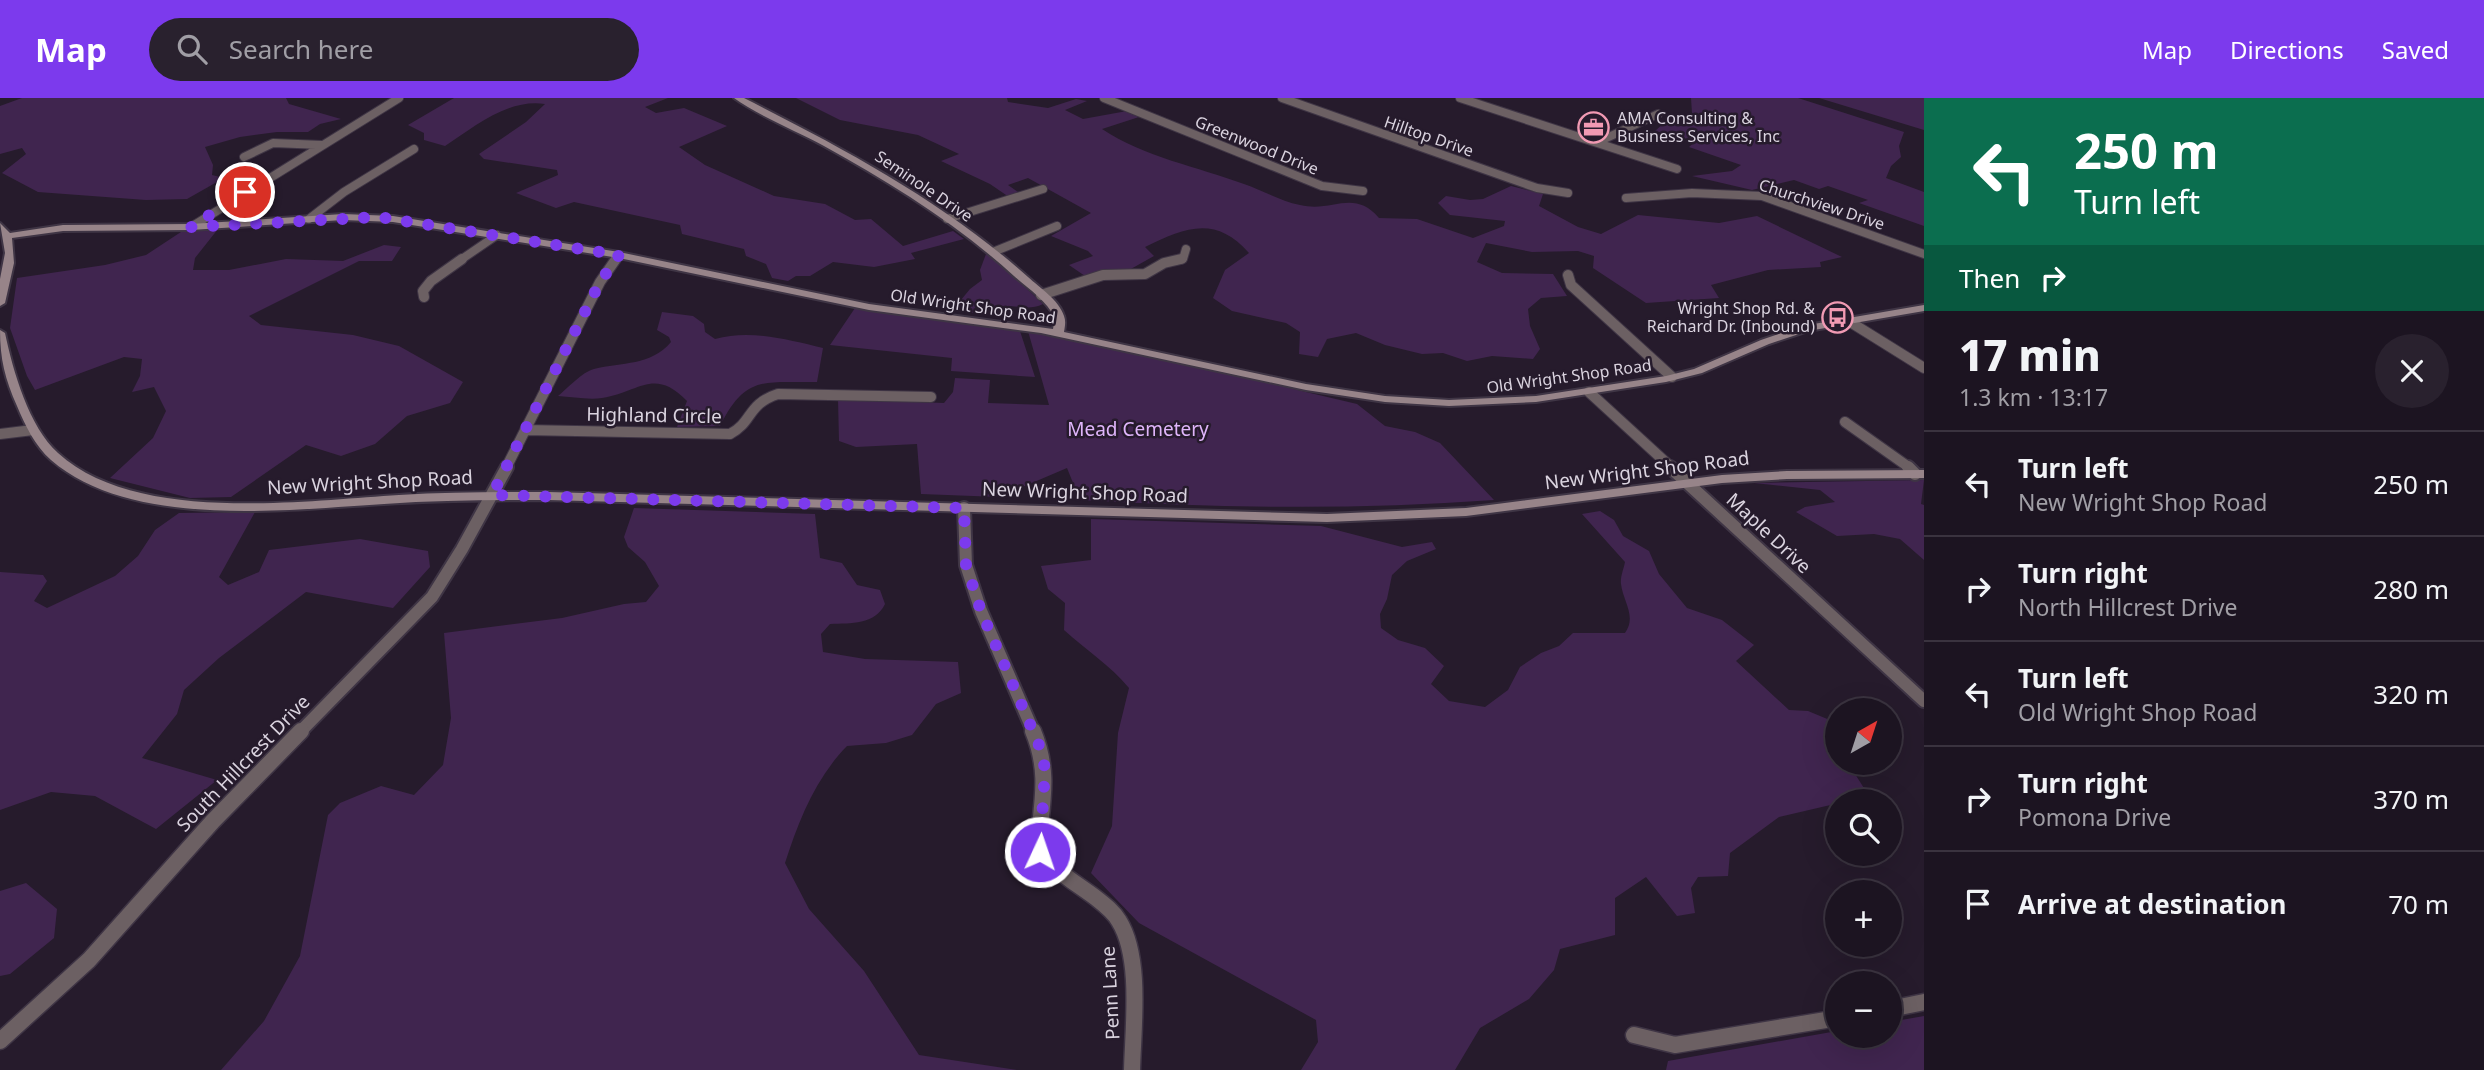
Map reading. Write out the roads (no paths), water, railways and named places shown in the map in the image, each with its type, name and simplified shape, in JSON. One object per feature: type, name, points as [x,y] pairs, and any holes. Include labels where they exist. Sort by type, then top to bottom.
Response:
[{"type":"street","points":[[191,227],[399,98]]},
{"type":"street","name":"Seminole Drive","points":[[738,98],[854,159],[993,252],[1041,295],[1060,317],[1058,333]]},
{"type":"street","name":"Greenwood Drive","points":[[1104,98],[1322,186],[1363,191]]},
{"type":"street","name":"Hilltop Drive","points":[[1282,98],[1537,188],[1568,193]]},
{"type":"street","points":[[1460,98],[1677,169]]},
{"type":"street","points":[[1598,142],[1658,114]]},
{"type":"street","points":[[244,157],[259,146],[271,142],[323,145]]},
{"type":"street","points":[[309,219],[344,192],[414,149]]},
{"type":"street","points":[[947,219],[1043,189]]},
{"type":"street","name":"Churchview Drive","points":[[1626,198],[1692,193],[1762,196],[1924,254]]},
{"type":"street","name":"Old Wright Shop Road","points":[[8,236],[63,228],[191,227],[379,217],[619,255],[862,306],[1058,333],[1284,383],[1385,399],[1491,403],[1589,392],[1672,377],[1707,367],[1783,335],[1847,320],[1924,308]]},
{"type":"street","points":[[0,226],[8,236],[10,249],[0,303]]},
{"type":"street","points":[[993,252],[1057,226]]},
{"type":"street","points":[[424,297],[423,290],[431,281],[497,234]]},
{"type":"street","points":[[1041,295],[1103,275],[1151,272],[1164,263],[1183,259],[1186,249]]},
{"type":"street","name":"South Hillcrest Drive","points":[[0,1041],[89,960],[213,821],[432,597],[454,564],[492,495],[604,275],[619,255]]},
{"type":"street","points":[[1569,275],[1571,285],[1672,377]]},
{"type":"street","points":[[1847,320],[1924,368]]},
{"type":"street","name":"New Wright Shop Road","points":[[0,333],[33,430],[56,458],[85,477],[128,493],[176,503],[256,506],[492,495],[1288,517],[1401,516],[1512,507],[1690,483],[1787,475],[1919,474]]},
{"type":"street","name":"Maple Drive","points":[[1589,392],[1924,701]]},
{"type":"street","name":"Highland Circle","points":[[525,430],[730,434],[741,428],[755,402],[778,394],[932,397]]},
{"type":"street","points":[[1845,422],[1919,474]]},
{"type":"street","points":[[0,434],[33,430]]},
{"type":"street","name":"Penn Lane","points":[[964,508],[966,565],[981,611],[1042,752],[1045,770],[1040,852],[1045,861],[1076,881],[1109,908],[1126,933],[1130,949],[1132,1070]]},
{"type":"street","points":[[1902,1007],[1924,1002]]},
{"type":"street","points":[[1634,1035],[1675,1045],[1825,1020]]},
{"type":"place","name":"AMA Consulting & Business Services, Inc","points":[[1594,127]]},
{"type":"place","name":"Wright Shop Rd. & Reichard Dr. (Inbound)","points":[[1838,317]]},
{"type":"park label","name":"Mead Cemetery","points":[[1138,429]]}]
